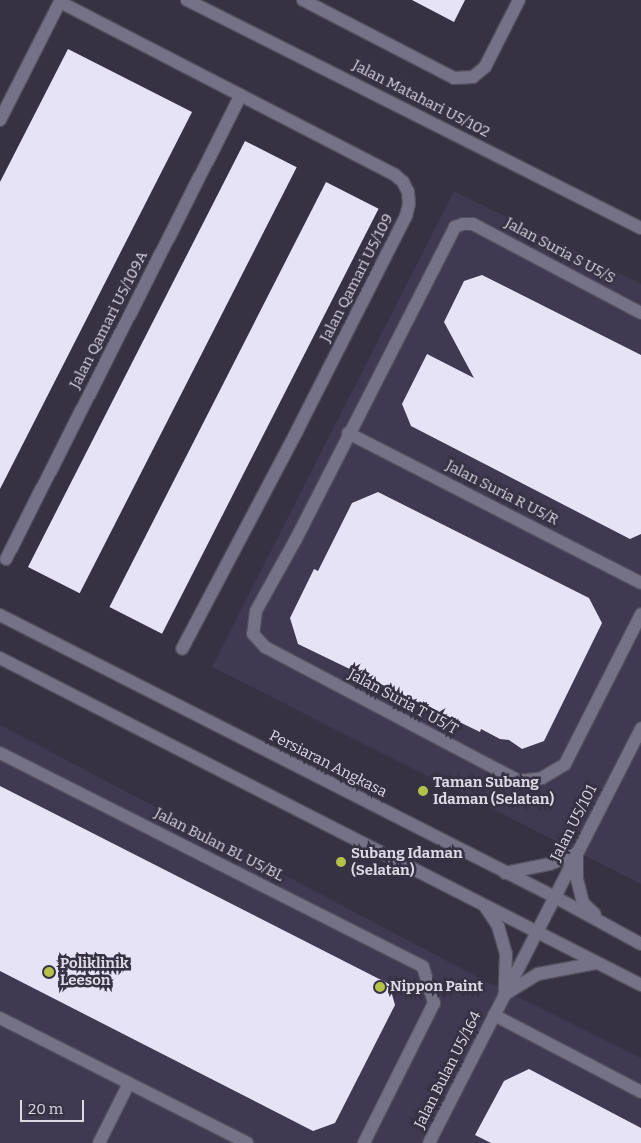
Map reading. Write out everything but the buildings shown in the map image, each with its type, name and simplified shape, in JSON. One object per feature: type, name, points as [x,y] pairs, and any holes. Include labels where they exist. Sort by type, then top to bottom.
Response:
[{"type":"street","name":"Jalan Matahari U5/102","points":[[187,0],[641,228]]},
{"type":"street","points":[[303,0],[454,78],[473,77],[485,67],[519,0]]},
{"type":"street","points":[[0,120],[60,1]]},
{"type":"street","name":"Jalan Qamari U5/109","points":[[60,1],[395,175],[403,182],[408,192],[409,204],[406,216],[302,422],[182,649]]},
{"type":"street","name":"Jalan Qamari U5/109A","points":[[6,559],[241,96]]},
{"type":"street","name":"Jalan Suria S U5/S","points":[[348,433],[455,227],[463,224],[473,224],[641,312]]},
{"type":"street","name":"Jalan Suria R U5/R","points":[[348,433],[641,583]]},
{"type":"street","name":"Jalan Suria T U5/T","points":[[348,433],[296,539],[256,611],[252,634],[265,647],[519,781],[542,778],[565,764],[641,614]]},
{"type":"street","name":"Persiaran Angkasa","points":[[0,615],[555,897],[641,944]]},
{"type":"street","points":[[0,658],[641,985]]},
{"type":"street","name":"Jalan U5/101","points":[[536,932],[641,728]]},
{"type":"street","name":"Jalan Bulan BL U5/BL","points":[[0,753],[422,967],[434,1003],[364,1143]]},
{"type":"street","points":[[505,873],[550,864],[577,853],[577,879],[583,903],[611,928]]},
{"type":"street","points":[[486,907],[498,926],[506,954],[504,995]]},
{"type":"street","name":"Jalan Bulan U5/164","points":[[429,1143],[536,932]]},
{"type":"street","points":[[504,995],[538,974],[597,963]]},
{"type":"street","points":[[494,1015],[641,1092]]},
{"type":"street","points":[[0,1018],[247,1143]]},
{"type":"street","points":[[99,1143],[129,1083]]},
{"type":"shaded area","points":[[454,191],[641,284],[641,884],[212,667]]},
{"type":"shaded area","points":[[0,725],[485,981],[641,1058],[641,1143],[0,1143]]},
{"type":"place","name":"Taman Subang Idaman (Selatan)","points":[[423,791]]},
{"type":"place","name":"Subang Idaman (Selatan)","points":[[341,862]]},
{"type":"place","name":"Poliklinik Leeson","points":[[49,972]]},
{"type":"place","name":"Nippon Paint","points":[[380,987]]}]
